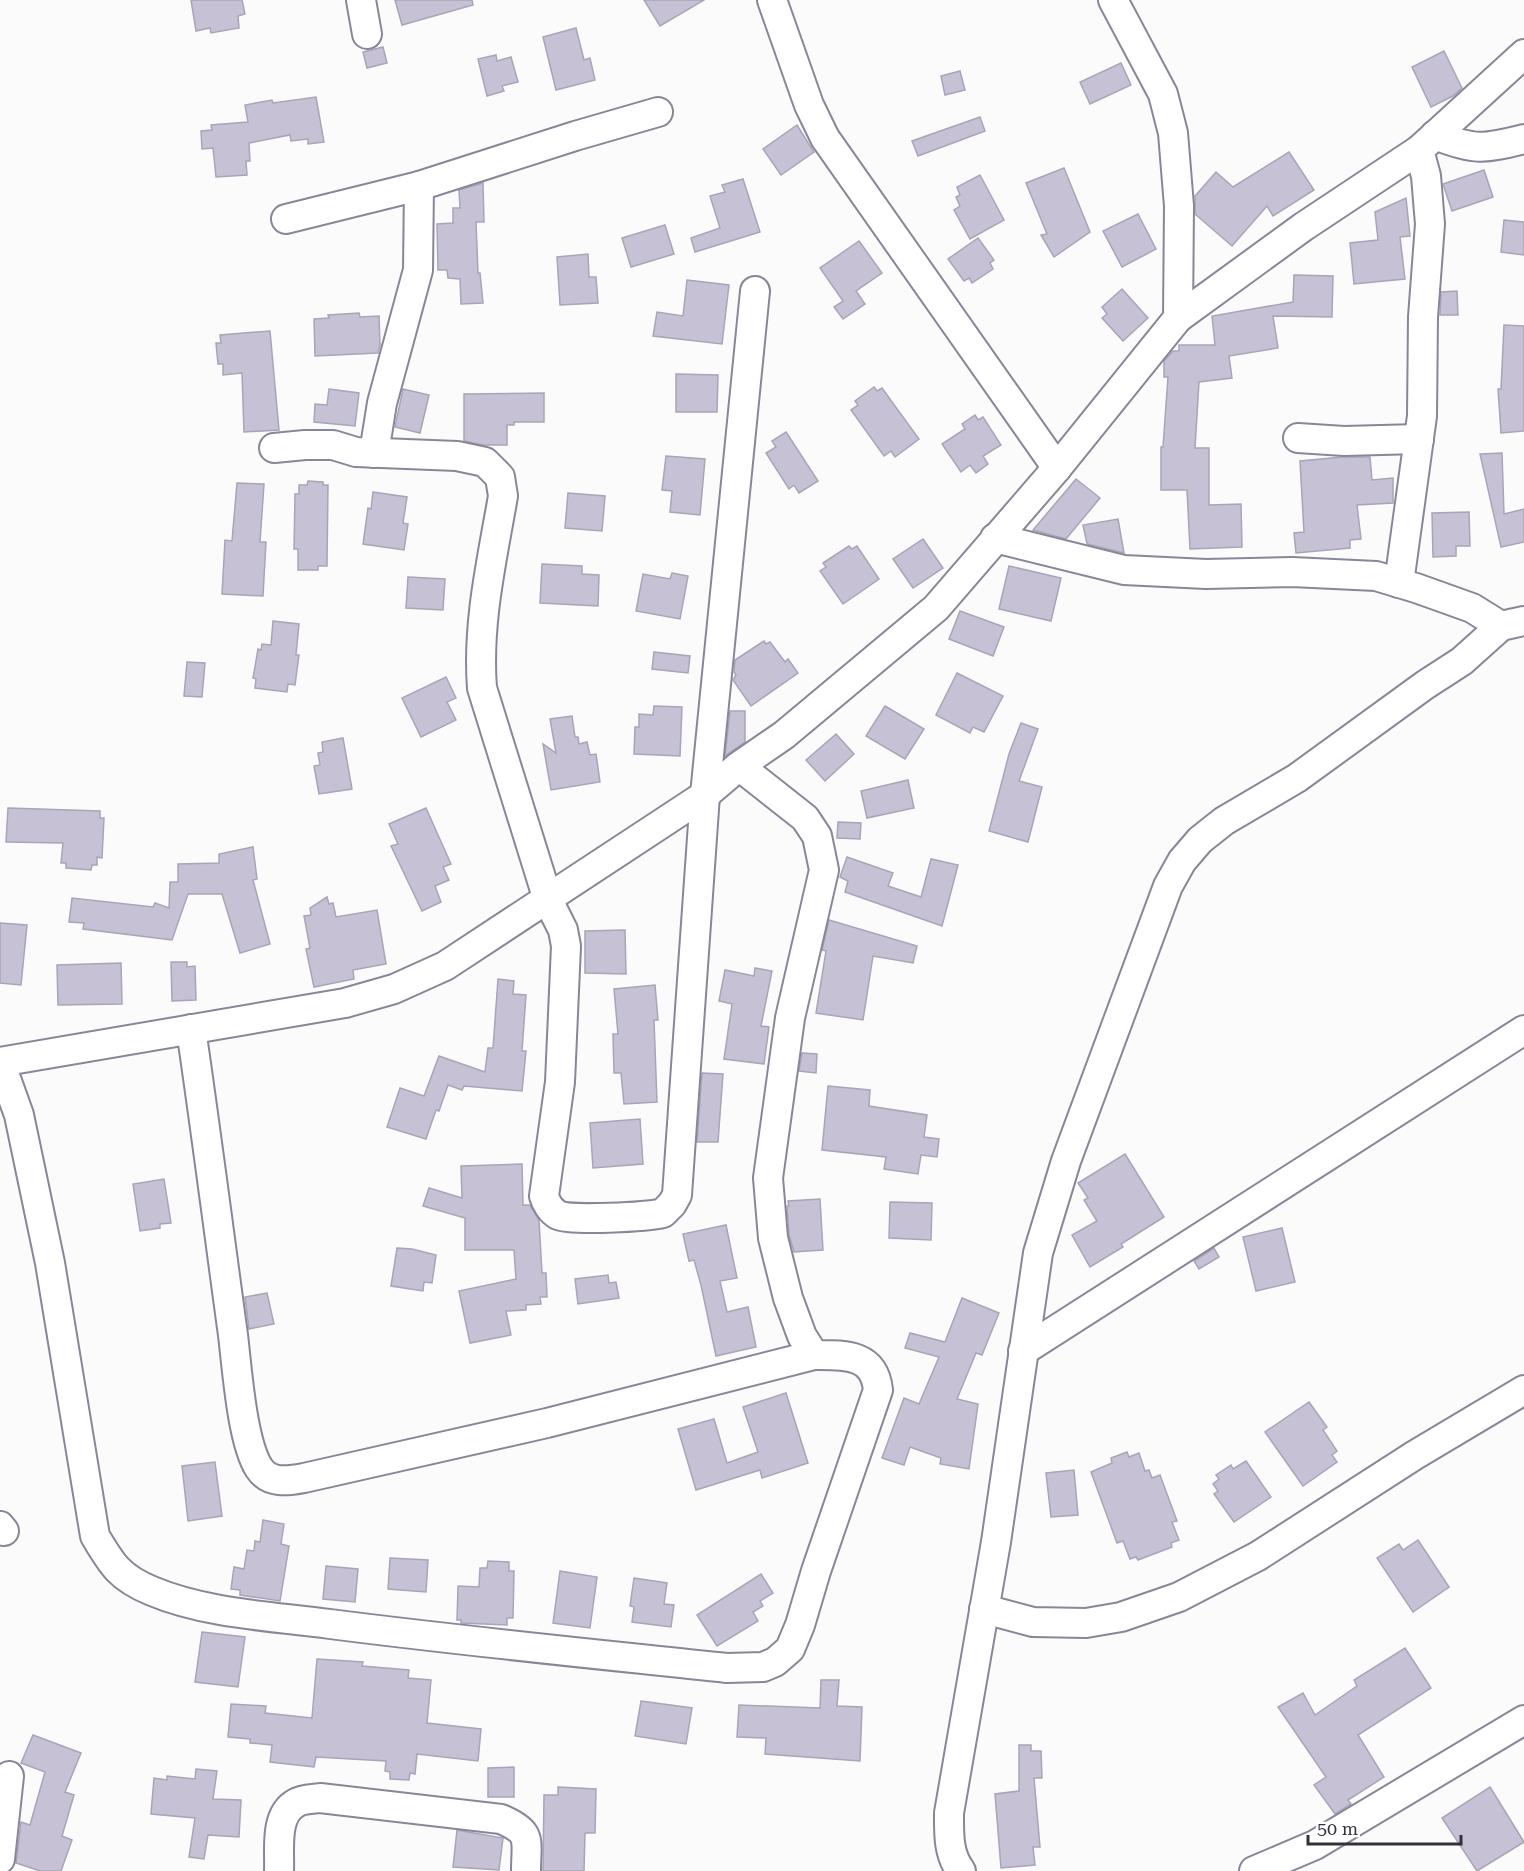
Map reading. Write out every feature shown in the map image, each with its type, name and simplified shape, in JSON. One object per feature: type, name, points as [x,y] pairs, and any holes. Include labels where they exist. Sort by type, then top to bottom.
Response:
[{"type":"street","points":[[361,0],[367,34]]},
{"type":"street","points":[[772,0],[809,105],[825,138],[1057,468]]},
{"type":"street","points":[[1113,0],[1163,94],[1173,133],[1179,206],[1179,318]]},
{"type":"street","points":[[191,1029],[241,1398],[250,1448],[259,1469],[266,1476],[289,1481],[304,1478],[547,1423],[813,1355],[844,1355],[869,1366],[876,1377],[878,1390],[790,1648],[776,1662],[763,1667],[715,1667],[376,1630],[195,1605],[151,1591],[126,1578],[111,1564],[95,1536],[50,1263],[19,1115],[0,1062],[191,1029],[345,1003],[394,989],[446,966],[548,900],[705,795],[739,766],[784,735],[936,608],[1057,468],[1179,318],[1303,227],[1427,142],[1524,54]]},
{"type":"street","points":[[286,219],[419,186],[658,112]]},
{"type":"street","points":[[1427,142],[1483,148],[1524,138]]},
{"type":"street","points":[[1399,583],[1422,416],[1423,317],[1430,224],[1426,176],[1427,142]]},
{"type":"street","points":[[374,453],[382,403],[418,270],[419,186]]},
{"type":"street","points":[[274,448],[333,445],[356,452],[457,456],[485,462],[500,477],[503,496],[482,620],[480,663],[482,688],[548,900],[563,930],[566,946],[560,1082],[544,1196],[546,1203],[558,1215],[568,1217],[612,1217],[663,1213],[677,1195],[705,795],[755,291]]},
{"type":"street","points":[[1298,438],[1344,441],[1419,439]]},
{"type":"street","points":[[995,538],[1124,570],[1206,574],[1292,572],[1376,576],[1513,623]]},
{"type":"street","points":[[961,1871],[956,1865],[949,1843],[949,1813],[984,1609],[1038,1253],[1066,1161],[1168,886],[1182,861],[1200,840],[1224,821],[1297,778],[1513,623]]},
{"type":"street","points":[[739,766],[805,818],[817,836],[824,870],[790,1018],[768,1178],[773,1238],[783,1278],[802,1336],[813,1355]]},
{"type":"street","points":[[1023,1351],[1524,1030]]},
{"type":"street","points":[[984,1609],[1033,1622],[1086,1623],[1121,1617],[1179,1597],[1258,1556],[1415,1455],[1524,1390]]},
{"type":"street","points":[[1254,1871],[1315,1845],[1524,1720]]},
{"type":"street","points":[[0,1859],[9,1776]]},
{"type":"street","points":[[279,1871],[280,1832],[287,1812],[298,1801],[320,1798],[501,1819],[520,1828],[525,1834],[526,1871]]},
{"type":"building","points":[[191,0],[242,0],[245,14],[238,16],[239,28],[211,33],[210,28],[196,31]]},
{"type":"building","points":[[395,0],[472,0],[473,5],[402,25]]},
{"type":"building","points":[[644,0],[704,0],[660,26]]},
{"type":"building","points":[[576,28],[584,60],[590,58],[595,80],[556,90],[543,37]]},
{"type":"building","points":[[383,47],[387,63],[367,68],[363,52]]},
{"type":"building","points":[[1444,51],[1462,88],[1453,96],[1431,107],[1412,67]]},
{"type":"building","points":[[496,55],[497,61],[511,57],[518,82],[502,86],[504,91],[487,96],[478,59]]},
{"type":"building","points":[[1121,63],[1131,85],[1090,104],[1080,82]]},
{"type":"building","points":[[960,71],[965,90],[945,95],[941,76]]},
{"type":"building","points":[[316,97],[324,142],[308,144],[308,139],[291,141],[290,135],[249,143],[250,161],[246,161],[247,175],[216,177],[213,148],[202,149],[201,131],[212,130],[211,125],[248,122],[245,105],[272,100],[273,103]]},
{"type":"building","points":[[980,117],[985,131],[918,156],[912,141]]},
{"type":"building","points":[[797,125],[814,152],[781,175],[763,149]]},
{"type":"building","points":[[1289,152],[1314,190],[1273,216],[1267,206],[1232,246],[1195,214],[1195,196],[1216,172],[1233,187]]},
{"type":"building","points":[[1064,168],[1090,232],[1054,257],[1041,235],[1047,234],[1026,183]]},
{"type":"building","points":[[1484,170],[1493,197],[1452,211],[1443,184]]},
{"type":"building","points":[[980,175],[1004,220],[970,239],[954,210],[960,206],[956,197],[960,195],[957,187]]},
{"type":"building","points":[[743,179],[760,232],[695,252],[691,238],[720,228],[710,196],[725,192],[722,185]]},
{"type":"building","points":[[483,183],[484,222],[476,222],[478,273],[480,273],[483,303],[461,304],[460,279],[448,278],[447,270],[438,270],[437,224],[453,223],[453,208],[460,208],[459,190]]},
{"type":"building","points":[[1406,198],[1410,236],[1400,237],[1405,279],[1354,284],[1350,243],[1378,240],[1375,212]]},
{"type":"building","points":[[1138,214],[1156,249],[1122,267],[1103,231]]},
{"type":"building","points":[[1504,220],[1524,222],[1524,255],[1501,252]]},
{"type":"building","points":[[665,225],[674,254],[631,267],[622,238]]},
{"type":"building","points":[[978,238],[994,260],[990,263],[993,269],[972,283],[969,278],[964,281],[948,259]]},
{"type":"building","points":[[859,241],[882,273],[856,291],[865,304],[843,319],[834,307],[843,301],[820,268]]},
{"type":"building","points":[[588,254],[589,277],[596,277],[598,303],[560,305],[557,257]]},
{"type":"building","points":[[1294,275],[1333,276],[1332,317],[1273,316],[1278,348],[1229,356],[1232,378],[1199,382],[1195,448],[1209,448],[1209,505],[1241,504],[1242,547],[1190,549],[1187,490],[1161,490],[1161,447],[1163,447],[1168,377],[1164,377],[1164,361],[1173,351],[1179,351],[1179,345],[1215,345],[1212,316],[1293,302]]},
{"type":"building","points":[[687,280],[729,285],[722,344],[653,336],[657,312],[683,316]]},
{"type":"building","points":[[1122,289],[1148,318],[1123,341],[1102,318],[1107,314],[1102,307]]},
{"type":"building","points":[[1457,291],[1458,315],[1440,315],[1441,292]]},
{"type":"building","points":[[359,313],[360,317],[379,316],[378,353],[315,356],[314,319],[329,318],[328,315]]},
{"type":"building","points":[[1504,325],[1524,326],[1524,431],[1501,433],[1498,389],[1501,389]]},
{"type":"building","points":[[270,331],[279,430],[244,432],[242,373],[223,375],[223,364],[218,364],[216,343],[221,343],[220,335]]},
{"type":"building","points":[[676,374],[718,375],[717,412],[676,412]]},
{"type":"building","points":[[874,387],[877,391],[882,388],[919,439],[895,457],[891,451],[884,456],[851,410],[858,405],[855,401]]},
{"type":"building","points":[[329,389],[359,393],[355,426],[314,422],[315,404],[327,405]]},
{"type":"building","points":[[403,389],[429,395],[420,433],[395,427]]},
{"type":"building","points":[[544,393],[544,422],[514,422],[514,425],[507,425],[507,445],[483,445],[464,441],[464,394]]},
{"type":"building","points":[[975,415],[978,420],[983,417],[1001,445],[983,456],[988,464],[976,473],[970,465],[961,472],[942,444],[965,429],[962,424]]},
{"type":"building","points":[[786,432],[818,481],[799,493],[794,485],[789,489],[766,453],[776,447],[772,441]]},
{"type":"building","points":[[1502,453],[1504,514],[1524,509],[1524,542],[1501,547],[1480,454]]},
{"type":"building","points":[[666,456],[705,459],[700,515],[670,512],[672,491],[662,490]]},
{"type":"building","points":[[1370,457],[1372,480],[1393,478],[1393,503],[1357,505],[1361,539],[1350,540],[1350,548],[1296,553],[1294,533],[1304,532],[1300,461]]},
{"type":"building","points":[[1076,479],[1100,498],[1066,539],[1033,530]]},
{"type":"building","points":[[308,481],[323,482],[323,485],[328,485],[327,566],[318,566],[318,570],[298,570],[298,549],[294,549],[295,494],[299,494],[299,485],[307,485]]},
{"type":"building","points":[[237,483],[264,484],[260,542],[266,542],[263,596],[222,594],[225,540],[232,541]]},
{"type":"building","points":[[373,492],[407,497],[403,523],[408,524],[404,550],[363,544],[368,508],[371,509]]},
{"type":"building","points":[[568,493],[605,496],[602,531],[565,528]]},
{"type":"building","points":[[1469,512],[1470,546],[1456,546],[1456,556],[1433,557],[1432,513]]},
{"type":"building","points":[[1118,519],[1124,553],[1087,544],[1083,525]]},
{"type":"building","points":[[923,539],[943,568],[913,588],[893,559]]},
{"type":"building","points":[[849,546],[852,549],[857,546],[879,579],[843,604],[820,571],[826,567],[823,563]]},
{"type":"building","points":[[542,564],[582,566],[582,574],[599,575],[598,606],[540,603]]},
{"type":"building","points":[[1009,566],[1061,578],[1051,621],[999,609]]},
{"type":"building","points":[[672,573],[688,576],[680,619],[636,611],[643,574],[670,579]]},
{"type":"building","points":[[408,577],[445,579],[443,610],[406,608]]},
{"type":"building","points":[[960,611],[1004,627],[993,656],[949,639]]},
{"type":"building","points":[[273,621],[299,624],[296,655],[299,655],[295,685],[288,684],[287,692],[255,688],[256,679],[253,678],[258,649],[261,650],[262,644],[271,645]]},
{"type":"building","points":[[764,641],[766,644],[770,642],[785,662],[788,659],[798,673],[751,706],[733,680],[736,675],[735,660]]},
{"type":"building","points":[[654,652],[690,656],[688,673],[652,669]]},
{"type":"building","points":[[187,662],[205,663],[202,697],[184,696]]},
{"type":"building","points":[[957,673],[1003,696],[984,732],[973,727],[970,733],[936,715]]},
{"type":"building","points":[[446,677],[456,698],[447,702],[456,720],[421,737],[402,698]]},
{"type":"building","points":[[654,706],[682,707],[680,756],[634,754],[635,727],[639,727],[639,714],[653,715]]},
{"type":"building","points":[[885,706],[924,729],[905,759],[866,736]]},
{"type":"building","points":[[730,711],[745,711],[745,742],[725,756]]},
{"type":"building","points":[[572,716],[575,737],[578,737],[579,744],[587,742],[590,755],[596,754],[600,782],[551,790],[543,744],[556,753],[550,719]]},
{"type":"building","points":[[1021,723],[1038,729],[1019,781],[1042,787],[1028,842],[989,831],[1009,754]]},
{"type":"building","points":[[836,734],[854,754],[825,781],[806,760]]},
{"type":"building","points":[[343,738],[352,789],[319,794],[314,766],[320,765],[318,753],[323,752],[322,742]]},
{"type":"building","points":[[908,780],[914,808],[867,818],[861,791]]},
{"type":"building","points":[[8,808],[100,811],[100,818],[104,818],[102,858],[97,857],[97,865],[92,865],[91,870],[66,868],[66,863],[61,863],[63,843],[6,842]]},
{"type":"building","points":[[426,808],[451,864],[443,867],[449,880],[435,886],[441,902],[422,911],[391,846],[398,844],[389,824]]},
{"type":"building","points":[[838,822],[861,823],[860,839],[837,838]]},
{"type":"building","points":[[253,847],[257,879],[253,880],[270,944],[240,953],[222,894],[188,894],[172,940],[83,929],[84,923],[69,922],[72,898],[153,907],[155,903],[169,908],[170,882],[178,882],[178,864],[219,863],[219,854]]},
{"type":"building","points":[[847,857],[893,873],[888,886],[921,897],[931,859],[958,865],[942,926],[845,892],[848,881],[840,877]]},
{"type":"building","points":[[327,897],[329,904],[333,903],[336,917],[377,910],[386,964],[353,970],[354,979],[314,987],[306,949],[310,948],[304,916],[311,915],[310,908]]},
{"type":"building","points":[[829,920],[917,946],[913,963],[873,956],[863,1020],[816,1013],[826,951],[822,950]]},
{"type":"building","points":[[0,923],[27,925],[21,985],[0,983]]},
{"type":"building","points":[[625,930],[626,974],[585,973],[585,931]]},
{"type":"building","points":[[171,962],[187,962],[187,967],[195,966],[196,1000],[172,1001]]},
{"type":"building","points":[[121,963],[122,1004],[58,1005],[57,965]]},
{"type":"building","points":[[755,968],[772,971],[761,1026],[769,1027],[764,1064],[724,1059],[732,1004],[719,1001],[725,970],[754,976]]},
{"type":"building","points":[[498,979],[514,981],[513,994],[526,995],[522,1051],[526,1051],[522,1091],[464,1086],[462,1090],[448,1085],[426,1139],[387,1127],[400,1088],[424,1096],[439,1056],[485,1072],[488,1048],[493,1048]]},
{"type":"building","points":[[655,985],[658,1020],[654,1020],[657,1102],[624,1104],[621,1073],[614,1073],[613,1034],[618,1034],[614,989]]},
{"type":"building","points":[[802,1053],[817,1054],[816,1073],[799,1071]]},
{"type":"building","points":[[702,1073],[723,1074],[718,1142],[697,1142]]},
{"type":"building","points":[[828,1086],[870,1090],[869,1106],[927,1115],[924,1137],[939,1139],[937,1157],[921,1155],[918,1174],[884,1169],[886,1157],[822,1150]]},
{"type":"building","points":[[640,1119],[643,1164],[593,1168],[590,1123]]},
{"type":"building","points":[[1125,1154],[1164,1217],[1121,1244],[1123,1247],[1090,1267],[1072,1235],[1097,1221],[1084,1200],[1088,1198],[1078,1183]]},
{"type":"building","points":[[522,1164],[523,1205],[530,1205],[539,1220],[542,1273],[546,1273],[547,1297],[540,1297],[541,1304],[526,1305],[526,1310],[506,1311],[511,1335],[470,1343],[459,1291],[516,1279],[514,1250],[465,1250],[465,1218],[423,1206],[429,1188],[462,1198],[461,1166]]},
{"type":"building","points":[[164,1179],[171,1223],[160,1224],[160,1228],[140,1231],[133,1184]]},
{"type":"building","points":[[820,1199],[823,1250],[794,1252],[789,1235],[788,1201]]},
{"type":"building","points":[[890,1202],[932,1203],[931,1240],[889,1238]]},
{"type":"building","points":[[726,1225],[737,1278],[720,1281],[727,1312],[748,1307],[756,1347],[716,1356],[701,1285],[694,1260],[689,1261],[683,1234]]},
{"type":"building","points":[[1282,1228],[1295,1282],[1256,1291],[1243,1237]]},
{"type":"building","points":[[397,1248],[436,1255],[432,1283],[424,1282],[423,1291],[391,1286]]},
{"type":"building","points":[[1214,1248],[1219,1257],[1199,1269],[1194,1261]]},
{"type":"building","points":[[608,1275],[609,1283],[616,1282],[619,1298],[578,1304],[575,1279]]},
{"type":"building","points":[[267,1293],[274,1324],[249,1329],[245,1297]]},
{"type":"building","points":[[962,1298],[999,1313],[982,1355],[976,1353],[957,1399],[978,1404],[969,1469],[940,1464],[941,1458],[910,1447],[904,1465],[882,1458],[904,1398],[919,1404],[939,1357],[905,1348],[910,1333],[945,1342]]},
{"type":"building","points":[[786,1393],[808,1463],[762,1478],[760,1470],[696,1490],[678,1429],[714,1419],[727,1463],[758,1452],[743,1407]]},
{"type":"building","points":[[1309,1402],[1327,1427],[1323,1430],[1337,1451],[1332,1455],[1337,1462],[1303,1486],[1265,1432]]},
{"type":"building","points":[[1127,1452],[1129,1457],[1139,1453],[1145,1471],[1149,1470],[1152,1478],[1160,1475],[1177,1521],[1172,1522],[1179,1540],[1171,1543],[1172,1547],[1138,1560],[1136,1557],[1130,1559],[1123,1541],[1117,1543],[1091,1472],[1112,1463],[1111,1458]]},
{"type":"building","points":[[1246,1461],[1271,1497],[1234,1522],[1214,1494],[1218,1491],[1213,1484],[1219,1479],[1216,1475],[1231,1465],[1233,1469]]},
{"type":"building","points":[[215,1462],[222,1516],[188,1521],[182,1466]]},
{"type":"building","points":[[1074,1470],[1078,1515],[1051,1517],[1046,1473]]},
{"type":"building","points":[[263,1520],[284,1524],[281,1544],[289,1546],[280,1601],[240,1595],[240,1590],[231,1589],[234,1567],[244,1569],[247,1550],[254,1551],[255,1541],[260,1542]]},
{"type":"building","points":[[1418,1540],[1449,1587],[1413,1612],[1377,1558],[1399,1544],[1403,1550]]},
{"type":"building","points":[[390,1558],[428,1560],[426,1592],[388,1589]]},
{"type":"building","points":[[488,1561],[509,1562],[509,1571],[514,1571],[513,1618],[507,1618],[507,1625],[461,1623],[461,1620],[457,1620],[458,1586],[479,1587],[480,1568],[487,1568]]},
{"type":"building","points":[[326,1566],[358,1569],[355,1602],[323,1599]]},
{"type":"building","points":[[560,1571],[597,1577],[590,1628],[553,1623]]},
{"type":"building","points":[[761,1574],[773,1593],[760,1601],[763,1606],[753,1612],[758,1621],[717,1646],[697,1615]]},
{"type":"building","points":[[634,1578],[667,1583],[664,1604],[674,1605],[671,1627],[632,1622],[634,1607],[630,1606]]},
{"type":"building","points":[[202,1632],[245,1637],[238,1687],[195,1682]]},
{"type":"building","points":[[1405,1648],[1431,1688],[1358,1735],[1384,1777],[1348,1800],[1351,1804],[1335,1814],[1314,1785],[1326,1777],[1278,1707],[1303,1693],[1315,1715],[1357,1686],[1354,1680]]},
{"type":"building","points":[[317,1659],[363,1662],[362,1666],[409,1670],[408,1678],[431,1680],[427,1723],[481,1729],[478,1761],[417,1754],[415,1774],[410,1773],[409,1780],[390,1779],[390,1772],[385,1771],[386,1761],[316,1757],[314,1767],[270,1762],[272,1745],[250,1743],[250,1739],[228,1737],[231,1704],[266,1706],[265,1713],[312,1718]]},
{"type":"building","points":[[821,1680],[839,1680],[837,1706],[862,1707],[860,1761],[765,1754],[766,1738],[737,1737],[739,1705],[820,1708]]},
{"type":"building","points":[[641,1701],[692,1708],[686,1744],[635,1736]]},
{"type":"building","points":[[33,1735],[81,1753],[65,1792],[74,1795],[62,1836],[72,1840],[61,1871],[40,1871],[16,1863],[21,1822],[30,1825],[45,1772],[21,1763]]},
{"type":"building","points":[[1019,1745],[1031,1745],[1031,1751],[1041,1751],[1042,1778],[1034,1778],[1040,1847],[1033,1847],[1035,1865],[1001,1868],[995,1794],[1019,1791]]},
{"type":"building","points":[[514,1767],[514,1797],[488,1797],[488,1768]]},
{"type":"building","points":[[196,1769],[217,1771],[213,1799],[241,1800],[239,1837],[208,1835],[204,1859],[189,1857],[195,1818],[151,1814],[154,1778],[167,1780],[167,1776],[195,1779]]},
{"type":"building","points":[[558,1787],[596,1789],[595,1833],[585,1833],[584,1871],[543,1871],[544,1795],[558,1795]]},
{"type":"building","points":[[1490,1787],[1524,1842],[1477,1871],[1442,1818]]},
{"type":"building","points":[[457,1830],[503,1838],[499,1870],[453,1867]]}]
